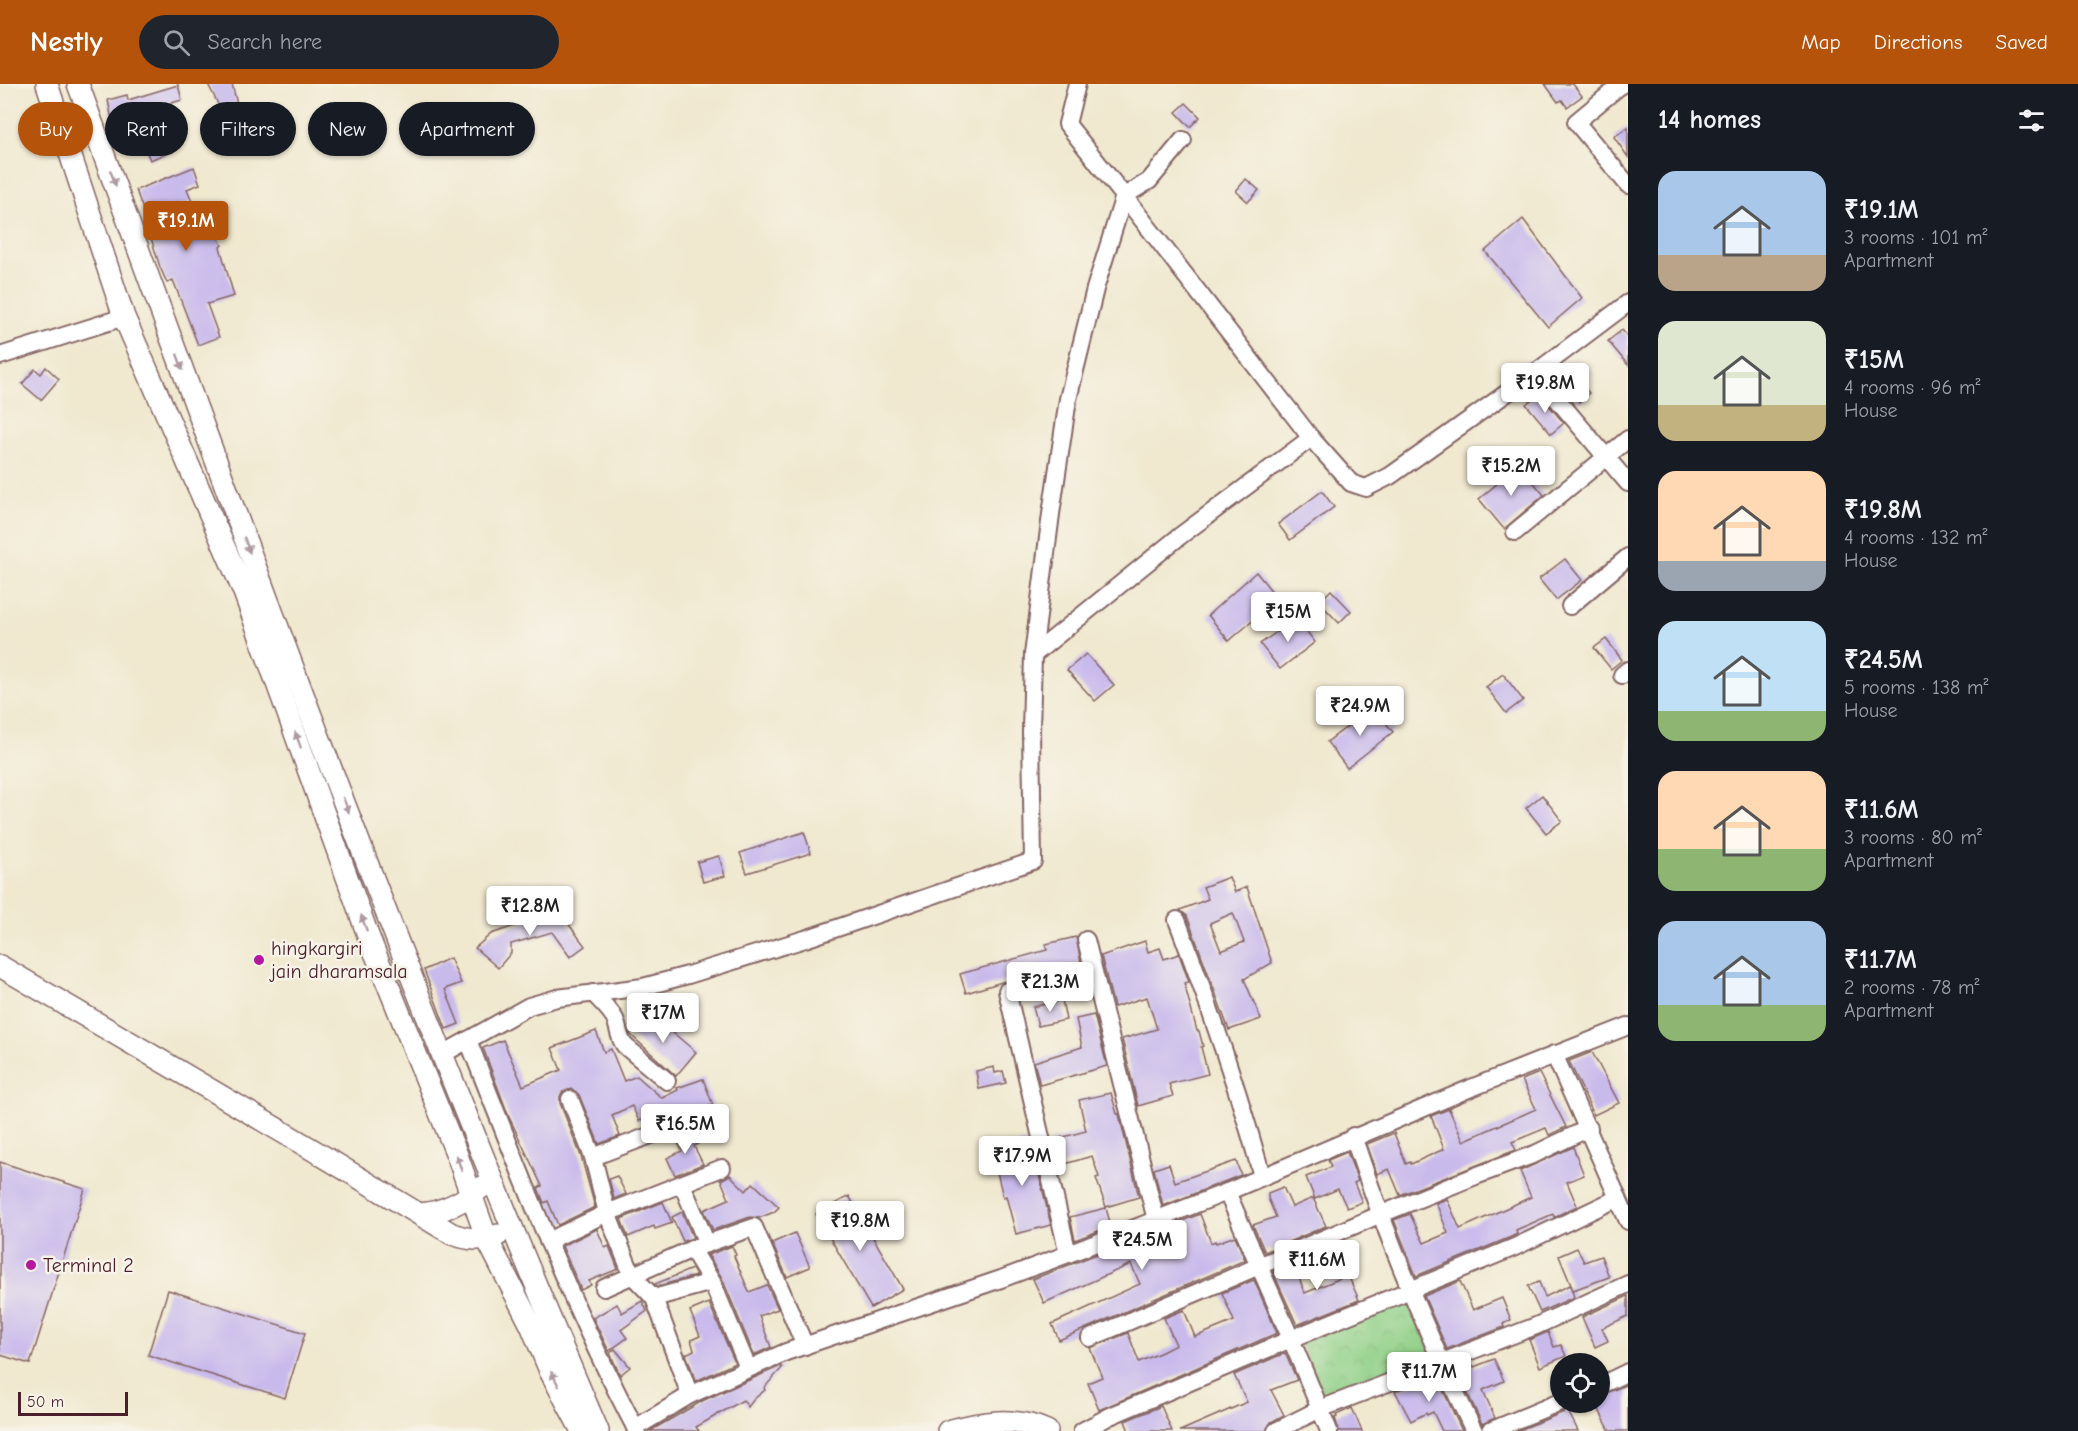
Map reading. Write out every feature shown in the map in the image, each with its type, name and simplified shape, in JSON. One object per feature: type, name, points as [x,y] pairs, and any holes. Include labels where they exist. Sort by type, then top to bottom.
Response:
[{"type":"main road","points":[[47,84],[124,317],[244,592],[369,938],[487,1239],[531,1325],[550,1371],[592,1430]]},
{"type":"main road","points":[[78,84],[258,577],[442,1054],[592,1430]]},
{"type":"main road","points":[[0,966],[452,1234],[471,1240],[487,1239],[513,1229]]},
{"type":"main road","points":[[420,1214],[438,1212],[471,1195],[492,1180]]},
{"type":"main road","points":[[948,1431],[983,1423],[1009,1421],[1028,1424],[1047,1431]]},
{"type":"street","points":[[1077,84],[1067,124],[1311,438],[1351,483],[1366,488],[1390,476],[1535,374],[1628,303]]},
{"type":"street","points":[[1622,84],[1576,122],[1627,183]]},
{"type":"street","points":[[442,1054],[529,1006],[557,998],[643,987],[688,975],[805,939],[1033,861],[1031,731],[1033,655],[1068,399],[1095,289],[1124,196],[1149,181],[1183,140]]},
{"type":"street","points":[[0,356],[124,317]]},
{"type":"street","points":[[1535,374],[1628,483]]},
{"type":"street","points":[[1033,655],[1180,536],[1311,438]]},
{"type":"street","points":[[1515,532],[1628,439]]},
{"type":"street","points":[[1570,606],[1628,557]]},
{"type":"street","points":[[1177,920],[1218,1029],[1262,1176]]},
{"type":"street","points":[[1086,940],[1156,1220]]},
{"type":"street","points":[[1007,992],[1068,1254]]},
{"type":"street","points":[[593,993],[616,1021],[620,1038],[625,1046],[667,1081]]},
{"type":"street","points":[[468,1040],[548,1240],[600,1359],[636,1430],[690,1395],[786,1352],[1001,1279],[1156,1220],[1227,1192],[1353,1136],[1628,1026]]},
{"type":"street","points":[[1554,1054],[1589,1128],[1628,1221]]},
{"type":"street","points":[[570,1099],[593,1156],[607,1213],[632,1275],[654,1298],[690,1395]]},
{"type":"street","points":[[593,1156],[701,1116]]},
{"type":"street","points":[[1090,1338],[1379,1215],[1535,1154],[1589,1128]]},
{"type":"street","points":[[1353,1136],[1379,1215],[1410,1291],[1440,1362],[1474,1431]]},
{"type":"street","points":[[548,1240],[607,1213],[722,1168]]},
{"type":"street","points":[[682,1184],[712,1282],[748,1368]]},
{"type":"street","points":[[1227,1192],[1329,1431]]},
{"type":"street","points":[[1082,1431],[1110,1416],[1291,1339],[1515,1247],[1618,1198]]},
{"type":"street","points":[[604,1288],[700,1246],[754,1227],[805,1346]]},
{"type":"street","points":[[654,1298],[712,1282]]},
{"type":"street","points":[[1276,1431],[1320,1410],[1536,1326],[1628,1284]]},
{"type":"street","points":[[1610,1381],[1628,1372]]},
{"type":"street","points":[[1490,1431],[1550,1406]]},
{"type":"green space","points":[[1406,1296],[1433,1355],[1327,1403],[1300,1343]]},
{"type":"building","points":[[208,84],[232,84],[236,102],[217,102]]},
{"type":"building","points":[[1545,84],[1573,84],[1582,96],[1567,107],[1562,100],[1558,102]]},
{"type":"building","points":[[178,85],[182,100],[175,102],[108,102],[108,100],[127,95],[128,100]]},
{"type":"building","points":[[1186,103],[1200,117],[1190,127],[1176,112]]},
{"type":"building","points":[[1628,127],[1628,157],[1614,137]]},
{"type":"building","points":[[148,156],[160,156],[150,160]]},
{"type":"building","points":[[194,167],[200,184],[187,189],[192,201],[174,208],[183,234],[211,223],[222,245],[220,247],[234,296],[207,304],[219,337],[198,345],[173,280],[167,283],[160,267],[136,190]]},
{"type":"building","points":[[1246,179],[1259,190],[1248,202],[1236,191]]},
{"type":"building","points":[[1523,219],[1582,298],[1548,327],[1485,251]]},
{"type":"building","points":[[1622,330],[1628,337],[1628,365],[1608,341]]},
{"type":"building","points":[[46,367],[59,379],[41,400],[22,384],[35,369],[41,374]]},
{"type":"building","points":[[1568,370],[1589,393],[1579,402],[1558,379]]},
{"type":"building","points":[[1539,394],[1564,423],[1551,434],[1526,404]]},
{"type":"building","points":[[1519,465],[1544,495],[1504,529],[1479,499]]},
{"type":"building","points":[[1322,491],[1334,507],[1290,540],[1278,524]]},
{"type":"building","points":[[1565,559],[1582,580],[1556,600],[1539,579]]},
{"type":"building","points":[[1256,572],[1278,599],[1229,641],[1208,615]]},
{"type":"building","points":[[1331,590],[1351,611],[1339,623],[1319,602]]},
{"type":"building","points":[[1296,618],[1315,642],[1280,669],[1260,644]]},
{"type":"building","points":[[1606,639],[1622,660],[1611,669],[1594,648]]},
{"type":"building","points":[[1086,654],[1114,685],[1095,701],[1067,670]]},
{"type":"building","points":[[1503,674],[1523,700],[1506,713],[1486,687]]},
{"type":"building","points":[[1373,707],[1393,732],[1347,768],[1327,742]]},
{"type":"building","points":[[1542,795],[1562,821],[1546,833],[1526,808]]},
{"type":"building","points":[[804,832],[811,853],[747,873],[740,853]]},
{"type":"building","points":[[719,856],[725,876],[703,882],[697,862]]},
{"type":"building","points":[[1229,877],[1235,892],[1247,887],[1272,963],[1244,979],[1261,1019],[1229,1030],[1187,916],[1180,910],[1208,899],[1203,887]],"holes":[[[1233,913],[1244,942],[1221,951],[1210,923]]]},
{"type":"building","points":[[559,911],[585,946],[570,957],[552,932],[511,944],[511,953],[498,968],[475,948],[491,934]]},
{"type":"building","points":[[1076,937],[1081,963],[1076,965],[1081,990],[1065,994],[1060,972],[1018,982],[1017,979],[1005,981],[966,993],[960,974],[1047,950],[1046,944]]},
{"type":"building","points":[[1145,941],[1148,952],[1160,948],[1164,959],[1179,954],[1189,982],[1184,983],[1203,1046],[1201,1047],[1208,1074],[1169,1084],[1173,1096],[1138,1106],[1122,1039],[1157,1029],[1147,997],[1114,1007],[1101,956]]},
{"type":"building","points":[[450,958],[461,983],[445,989],[459,1024],[446,1029],[424,970]]},
{"type":"building","points":[[1062,1000],[1066,1020],[1038,1026],[1033,1007]]},
{"type":"building","points":[[648,1012],[696,1052],[676,1076],[630,1033]]},
{"type":"building","points":[[1094,1015],[1107,1066],[1040,1085],[1034,1062],[1082,1047],[1076,1019]]},
{"type":"building","points":[[596,1031],[604,1052],[611,1049],[624,1081],[637,1076],[662,1098],[678,1090],[677,1088],[703,1079],[713,1105],[697,1106],[651,1124],[648,1117],[639,1121],[632,1106],[612,1115],[620,1136],[599,1144],[579,1095],[572,1089],[562,1092],[560,1103],[581,1156],[595,1207],[558,1225],[548,1201],[544,1203],[538,1188],[542,1186],[509,1117],[483,1048],[503,1040],[523,1086],[561,1070],[552,1048]]},
{"type":"building","points":[[1592,1052],[1619,1103],[1594,1115],[1569,1061]]},
{"type":"building","points":[[994,1067],[995,1073],[1003,1071],[1006,1083],[979,1089],[976,1071]]},
{"type":"building","points":[[1539,1073],[1566,1127],[1549,1135],[1546,1128],[1512,1142],[1516,1150],[1400,1195],[1389,1169],[1377,1174],[1367,1144],[1394,1133],[1406,1164],[1410,1162],[1411,1164],[1444,1149],[1431,1116],[1449,1109],[1463,1141],[1536,1109],[1522,1080]]},
{"type":"building","points":[[1111,1093],[1117,1114],[1119,1114],[1139,1197],[1106,1207],[1096,1178],[1099,1177],[1092,1156],[1058,1166],[1052,1140],[1086,1131],[1079,1100]]},
{"type":"building","points":[[690,1132],[698,1144],[694,1146],[703,1164],[675,1175],[667,1158],[682,1151],[675,1137]]},
{"type":"building","points":[[1031,1141],[1051,1225],[1016,1234],[1006,1196],[1003,1197],[992,1151]]},
{"type":"building","points":[[1573,1147],[1584,1175],[1567,1182],[1577,1206],[1554,1217],[1553,1214],[1516,1230],[1517,1234],[1511,1237],[1416,1276],[1394,1220],[1410,1214],[1424,1243],[1448,1233],[1436,1203],[1447,1199],[1460,1229],[1531,1197],[1520,1171]]},
{"type":"building","points":[[1347,1152],[1358,1181],[1354,1183],[1362,1202],[1347,1208],[1338,1189],[1315,1199],[1306,1177],[1331,1167],[1328,1160]]},
{"type":"building","points":[[1236,1161],[1241,1175],[1163,1206],[1154,1169],[1169,1164],[1175,1182]]},
{"type":"building","name":"Terminal 2","points":[[0,1162],[85,1189],[30,1364],[0,1355]]},
{"type":"building","points":[[730,1175],[746,1191],[753,1183],[779,1207],[774,1212],[759,1218],[750,1217],[713,1230],[704,1210],[729,1199],[721,1180]]},
{"type":"building","points":[[617,1176],[626,1194],[614,1199],[609,1179]]},
{"type":"building","points":[[1283,1187],[1292,1207],[1313,1198],[1326,1226],[1265,1252],[1253,1225],[1276,1217],[1268,1193]]},
{"type":"building","points":[[849,1196],[903,1289],[871,1308],[816,1214]]},
{"type":"building","points":[[663,1202],[672,1223],[655,1229],[654,1226],[628,1237],[621,1219]]},
{"type":"building","points":[[1106,1208],[1111,1226],[1075,1240],[1070,1217]]},
{"type":"building","points":[[682,1212],[693,1238],[683,1241],[672,1217]]},
{"type":"building","points":[[1200,1214],[1211,1243],[1235,1236],[1245,1260],[1059,1340],[1052,1324],[1140,1284],[1131,1264],[1044,1303],[1033,1279]]},
{"type":"building","points":[[597,1229],[605,1248],[609,1246],[618,1269],[589,1281],[591,1285],[581,1290],[562,1246]]},
{"type":"building","points":[[795,1233],[810,1267],[787,1277],[772,1243]]},
{"type":"building","points":[[1339,1243],[1352,1274],[1348,1275],[1359,1300],[1297,1325],[1273,1272],[1293,1263],[1305,1293],[1341,1278],[1329,1248]]},
{"type":"building","points":[[732,1246],[749,1292],[767,1285],[778,1309],[759,1316],[771,1347],[754,1355],[722,1278],[708,1255]]},
{"type":"building","points":[[1577,1248],[1584,1262],[1601,1256],[1609,1277],[1573,1290],[1559,1256]]},
{"type":"building","points":[[692,1269],[696,1276],[657,1286],[655,1284]]},
{"type":"building","points":[[1254,1280],[1277,1333],[1099,1410],[1088,1383],[1102,1377],[1090,1348],[1128,1333],[1139,1362],[1176,1345],[1164,1318],[1184,1310],[1195,1337],[1234,1321],[1222,1293]]},
{"type":"building","points":[[1460,1281],[1473,1310],[1502,1298],[1511,1320],[1503,1324],[1504,1327],[1447,1349],[1424,1296]]},
{"type":"building","points":[[1539,1282],[1545,1297],[1570,1285],[1574,1297],[1540,1312],[1528,1286]]},
{"type":"building","points":[[168,1290],[305,1333],[285,1398],[148,1355]]},
{"type":"building","points":[[1628,1296],[1628,1316],[1602,1328],[1608,1341],[1595,1347],[1582,1317]]},
{"type":"building","points":[[642,1301],[647,1311],[621,1330],[627,1338],[609,1351],[593,1318],[617,1304],[622,1313]]},
{"type":"building","points":[[709,1303],[735,1363],[696,1381],[686,1354],[694,1350],[691,1340],[700,1336],[690,1311]]},
{"type":"building","points":[[1548,1332],[1554,1347],[1561,1345],[1565,1353],[1550,1353],[1550,1363],[1540,1367],[1529,1340]]},
{"type":"building","points":[[615,1349],[630,1367],[620,1375],[610,1353]]},
{"type":"building","points":[[1285,1353],[1297,1380],[1271,1390],[1284,1415],[1271,1422],[1266,1431],[1180,1431],[1247,1402],[1234,1375]]},
{"type":"building","points":[[1494,1359],[1504,1381],[1483,1390],[1495,1418],[1482,1424],[1456,1368],[1471,1362],[1474,1367]]},
{"type":"building","points":[[781,1366],[782,1368],[764,1388],[765,1390],[748,1407],[743,1400],[696,1427],[699,1431],[650,1431],[704,1400]]},
{"type":"building","points":[[1436,1376],[1462,1431],[1442,1431],[1433,1412],[1411,1421],[1395,1391]]},
{"type":"building","points":[[1628,1384],[1628,1431],[1610,1431],[1601,1413],[1610,1413],[1610,1391]]},
{"type":"building","points":[[1161,1406],[1172,1431],[1129,1431],[1125,1421]]},
{"type":"building","points":[[1352,1408],[1362,1431],[1339,1431],[1336,1415]]},
{"type":"building","points":[[1562,1413],[1569,1413],[1578,1431],[1517,1431]]},
{"type":"place","name":"hingkargiri jain dharamsala","points":[[259,960]]},
{"type":"place","name":"Terminal 2","points":[[31,1265]]}]
